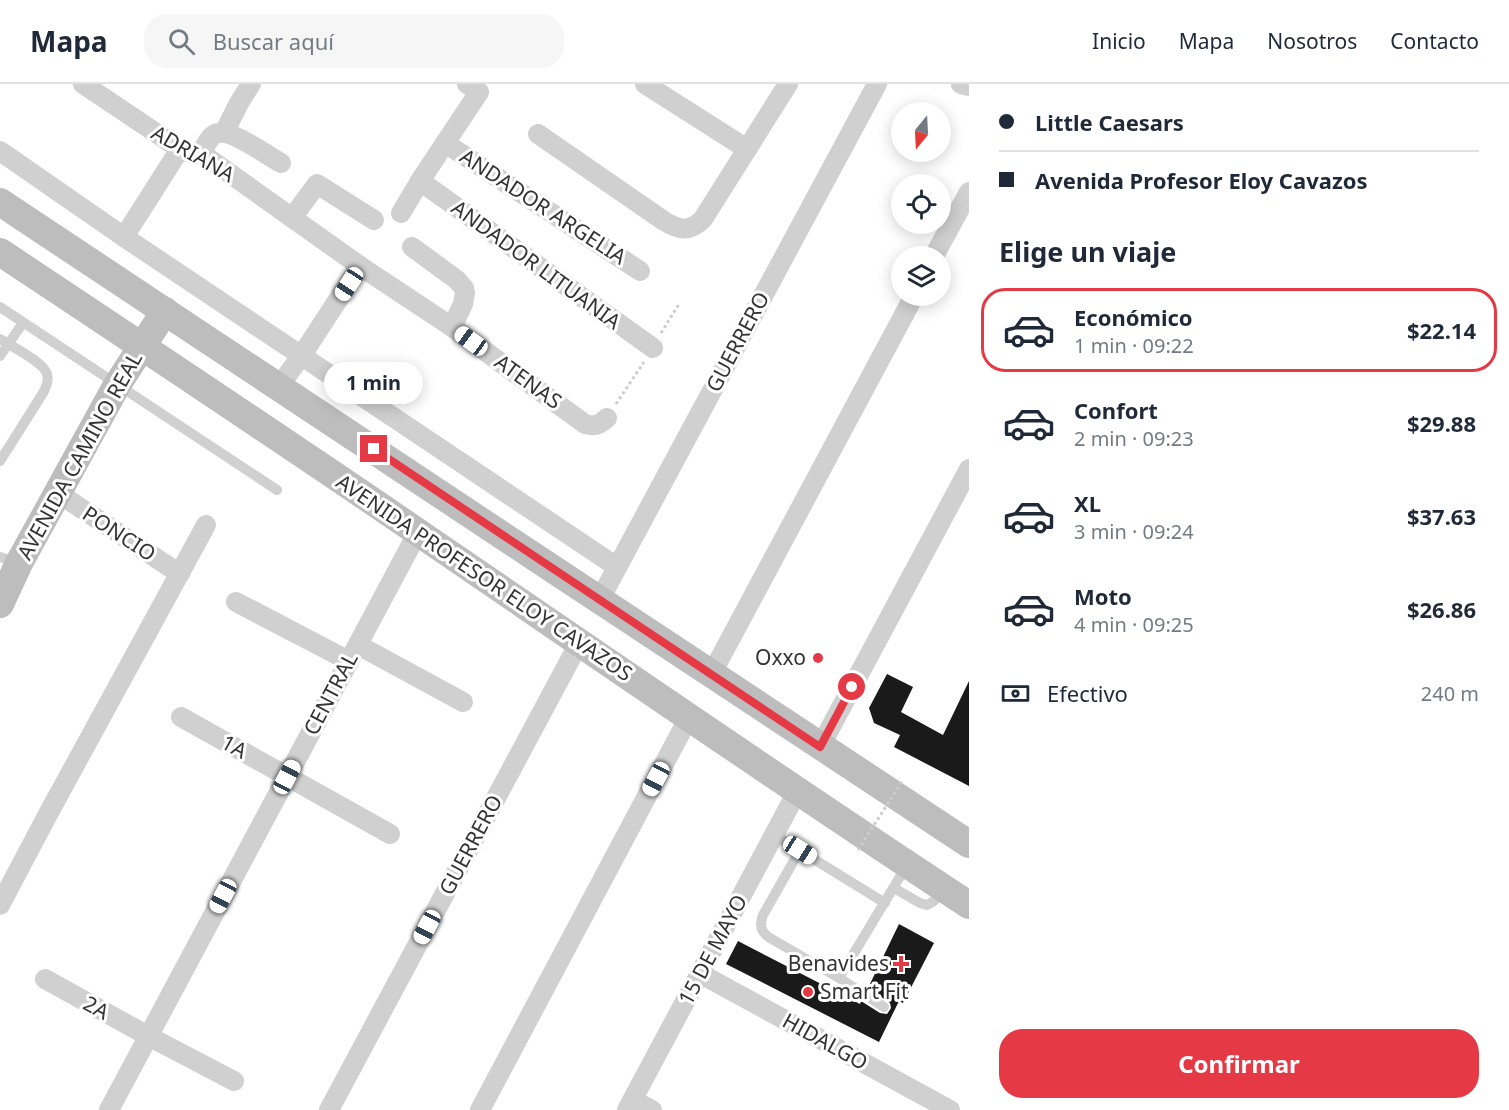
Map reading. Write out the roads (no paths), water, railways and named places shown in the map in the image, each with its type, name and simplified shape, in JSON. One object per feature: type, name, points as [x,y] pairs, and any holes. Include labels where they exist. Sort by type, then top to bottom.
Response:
[{"type":"main road","points":[[0,202],[969,844]]},
{"type":"main road","name":"AVENIDA PROFESOR ELOY CAVAZOS","points":[[0,252],[798,790],[901,876],[942,888],[969,905]]},
{"type":"main road","name":"AVENIDA CAMINO REAL","points":[[0,604],[10,560],[58,493],[117,385],[165,311]]},
{"type":"street","name":"ADRIANA","points":[[83,84],[180,149],[201,153],[360,266]]},
{"type":"street","points":[[224,133],[250,84]]},
{"type":"street","points":[[645,84],[747,149]]},
{"type":"street","points":[[538,134],[664,220],[687,229],[703,219],[788,84]]},
{"type":"street","name":"GUERRERO","points":[[599,601],[877,84]]},
{"type":"street","points":[[961,84],[969,86]]},
{"type":"street","points":[[401,213],[445,144],[473,88]]},
{"type":"street","points":[[201,153],[211,137],[219,132],[241,140],[281,163]]},
{"type":"street","name":"ANDADOR ARGELIA","points":[[445,144],[640,271]]},
{"type":"street","points":[[124,237],[180,149]]},
{"type":"street","points":[[0,151],[124,237],[617,567]]},
{"type":"street","name":"ANDADOR LITUANIA","points":[[420,181],[653,348]]},
{"type":"street","points":[[292,218],[317,184],[374,220]]},
{"type":"street","points":[[939,246],[969,192]]},
{"type":"street","points":[[412,246],[457,280],[464,288],[463,304],[452,327]]},
{"type":"street","points":[[279,386],[360,266]]},
{"type":"street","name":"ATENAS","points":[[360,266],[452,327],[585,424],[600,425],[607,418]]},
{"type":"street","points":[[711,675],[909,306]]},
{"type":"street","points":[[820,747],[969,469]]},
{"type":"street","name":"PONCIO","points":[[58,493],[180,574]]},
{"type":"street","points":[[2,896],[206,525]]},
{"type":"street","name":"CENTRAL","points":[[109,1110],[418,532]]},
{"type":"street","points":[[236,602],[463,702]]},
{"type":"street","name":"GUERRERO","points":[[329,1110],[579,644]]},
{"type":"street","name":"1A","points":[[181,717],[390,834]]},
{"type":"street","points":[[480,1110],[689,717]]},
{"type":"street","name":"15 DE MAYO","points":[[630,1105],[798,790]]},
{"type":"street","name":"HIDALGO","points":[[701,974],[950,1110]]},
{"type":"street","name":"2A","points":[[45,980],[234,1081]]},
{"type":"street","points":[[630,1105],[652,1110]]},
{"type":"lane","points":[[0,307],[277,490]]},
{"type":"lane","points":[[0,356],[4,342],[23,323]]},
{"type":"lane","points":[[0,460],[4,447],[43,393],[48,378],[47,372],[41,365],[4,342]]},
{"type":"lane","points":[[773,834],[885,903]]},
{"type":"lane","points":[[800,850],[763,915],[760,923],[761,929],[770,938],[884,1006]]},
{"type":"lane","points":[[839,978],[901,876]]},
{"type":"place","name":"Oxxo","points":[[818,658]]},
{"type":"place","name":"Benavides","points":[[901,964]]},
{"type":"place","name":"Smart Fit","points":[[808,992]]}]
